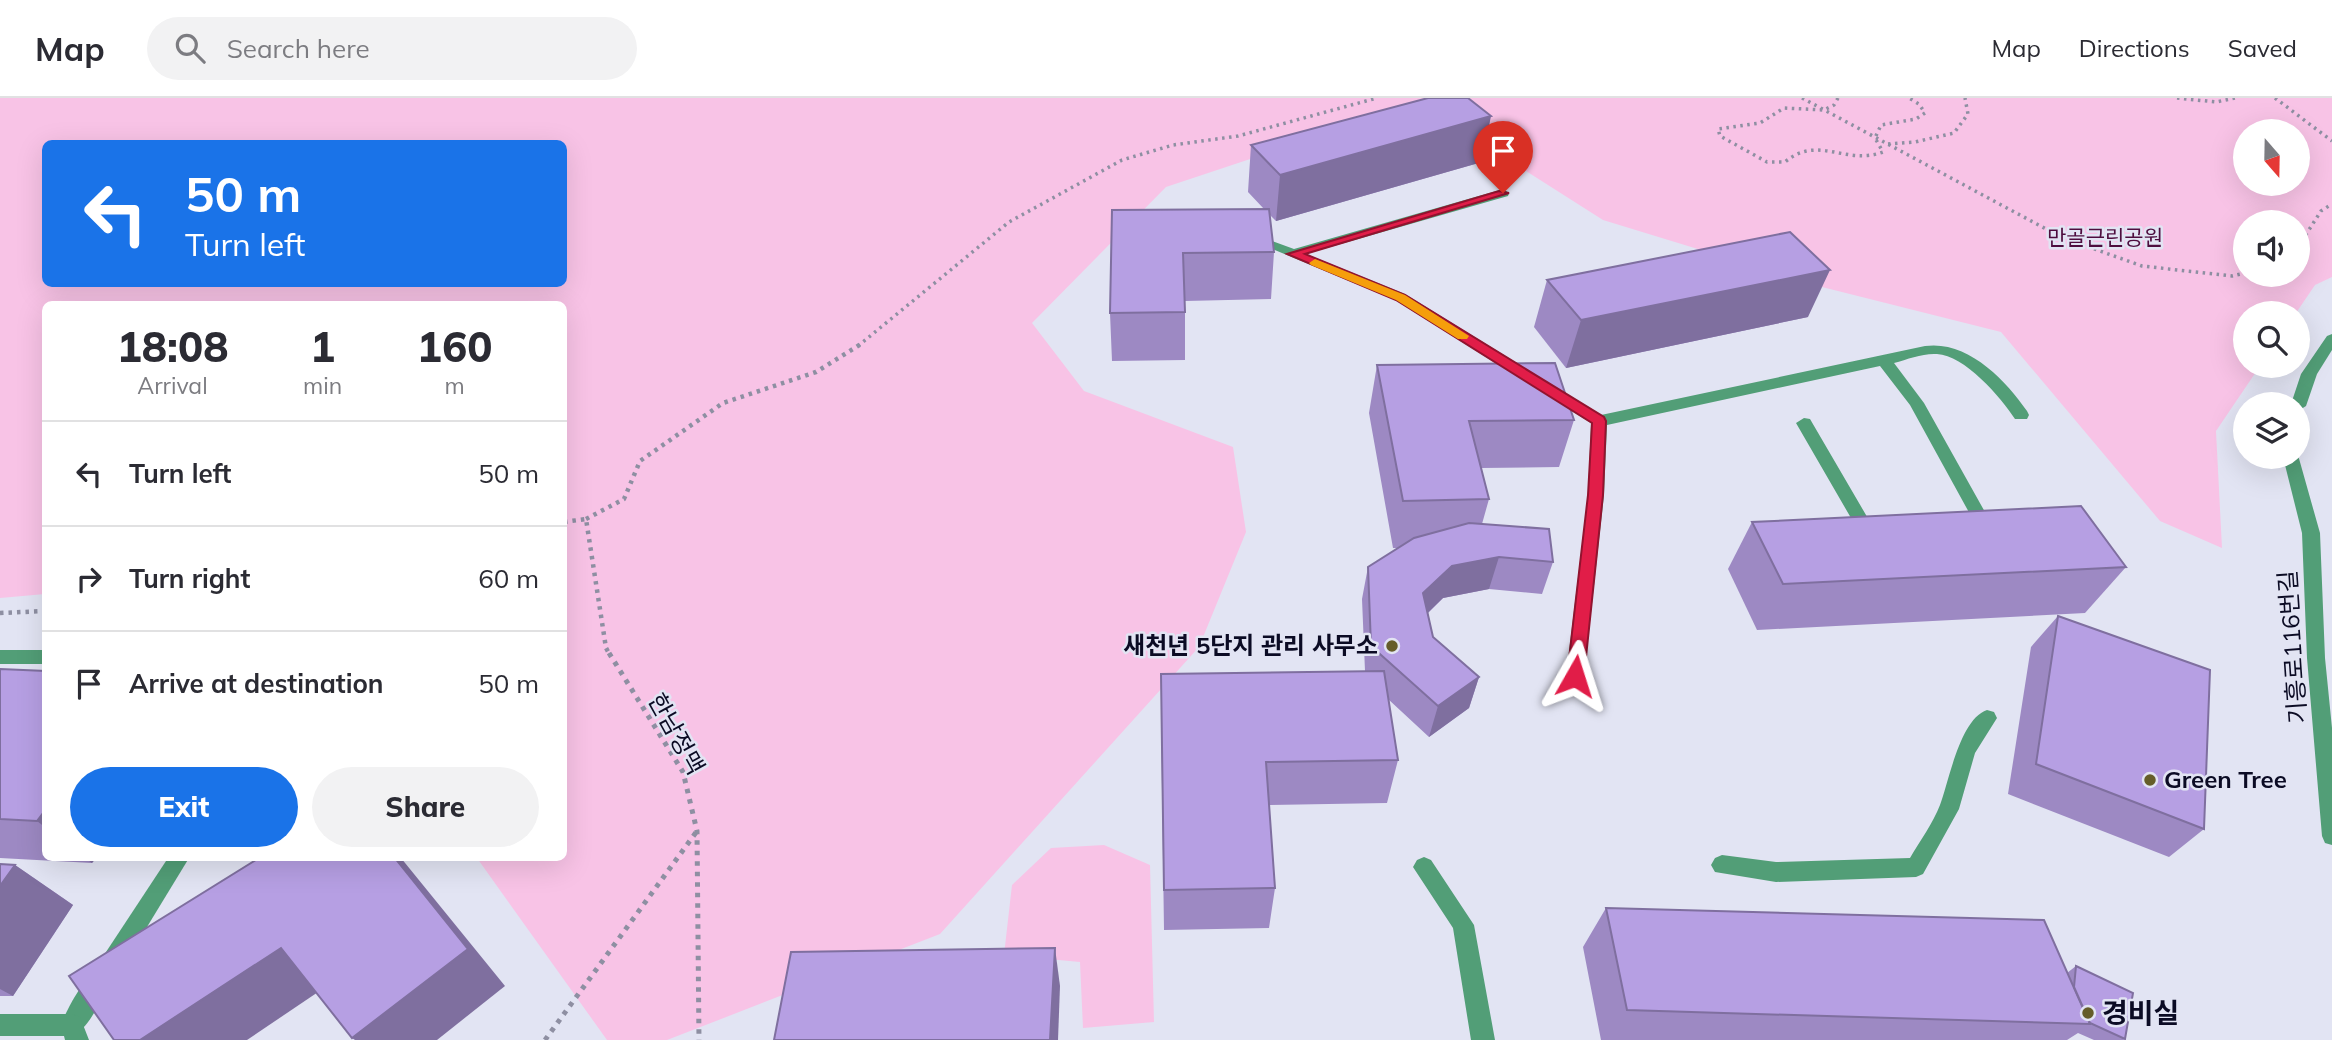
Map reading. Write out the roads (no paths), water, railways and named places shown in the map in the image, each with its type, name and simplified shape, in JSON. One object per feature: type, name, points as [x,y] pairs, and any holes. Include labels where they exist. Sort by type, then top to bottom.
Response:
[{"type":"street","points":[[1293,254],[1503,193]]},
{"type":"street","points":[[1240,234],[1400,298],[1599,421],[1940,349],[1975,365],[2014,401],[2021,415]]},
{"type":"street","points":[[2303,392],[2309,374],[2332,339]]},
{"type":"street","points":[[1884,360],[1916,403],[1982,521],[1956,524]]},
{"type":"street","points":[[1575,676],[1595,495],[1599,421]]},
{"type":"street","points":[[1804,423],[1868,533],[1893,530]]},
{"type":"street","name":"기흥로116번길","points":[[2294,469],[2311,533],[2316,658],[2332,836]]},
{"type":"street","points":[[0,657],[42,656]]},
{"type":"street","points":[[1722,865],[1776,872],[1916,867],[1949,809],[1966,751],[1987,718]]},
{"type":"street","points":[[0,1025],[75,1032],[177,861]]},
{"type":"street","points":[[1424,867],[1463,925],[1483,1040]]},
{"type":"place","name":"새천년 5단지 관리 사무소","points":[[1392,646]]},
{"type":"place","name":"Green Tree","points":[[2150,780]]},
{"type":"place","name":"경비실","points":[[2088,1013]]},
{"type":"park label","name":"만골근린공원","points":[[2105,238]]}]
